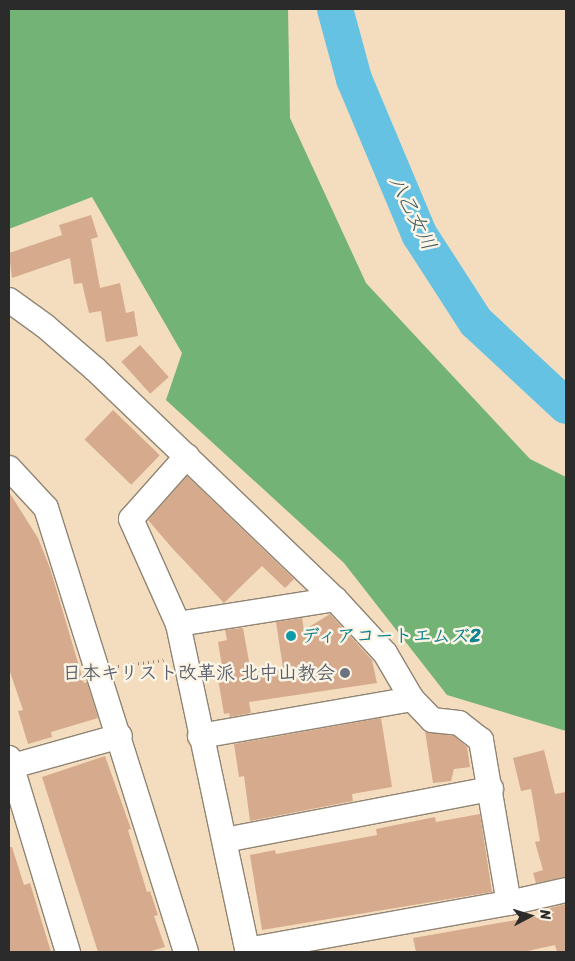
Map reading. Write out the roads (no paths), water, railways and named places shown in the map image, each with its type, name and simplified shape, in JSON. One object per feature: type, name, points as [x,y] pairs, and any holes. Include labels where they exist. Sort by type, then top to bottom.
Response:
[{"type":"street","points":[[9,300],[45,326],[88,363],[335,599],[386,653],[412,699],[432,720],[459,724],[481,740],[509,904]]},
{"type":"street","points":[[187,456],[131,518],[178,624],[200,736],[225,840],[247,951],[509,904],[566,890]]},
{"type":"street","points":[[9,468],[46,508],[99,669],[186,952]]},
{"type":"street","points":[[178,624],[335,599]]},
{"type":"street","points":[[200,736],[412,699]]},
{"type":"street","points":[[68,952],[10,764],[120,736]]},
{"type":"street","points":[[225,840],[491,790]]},
{"type":"waterway","name":"八乙女川","points":[[335,9],[354,79],[419,234],[476,322],[566,406]]},
{"type":"place","name":"ディアコートエムズ2","points":[[291,636]]},
{"type":"place","name":"日本キリスト改革派 北中山教会","points":[[345,673]]}]
